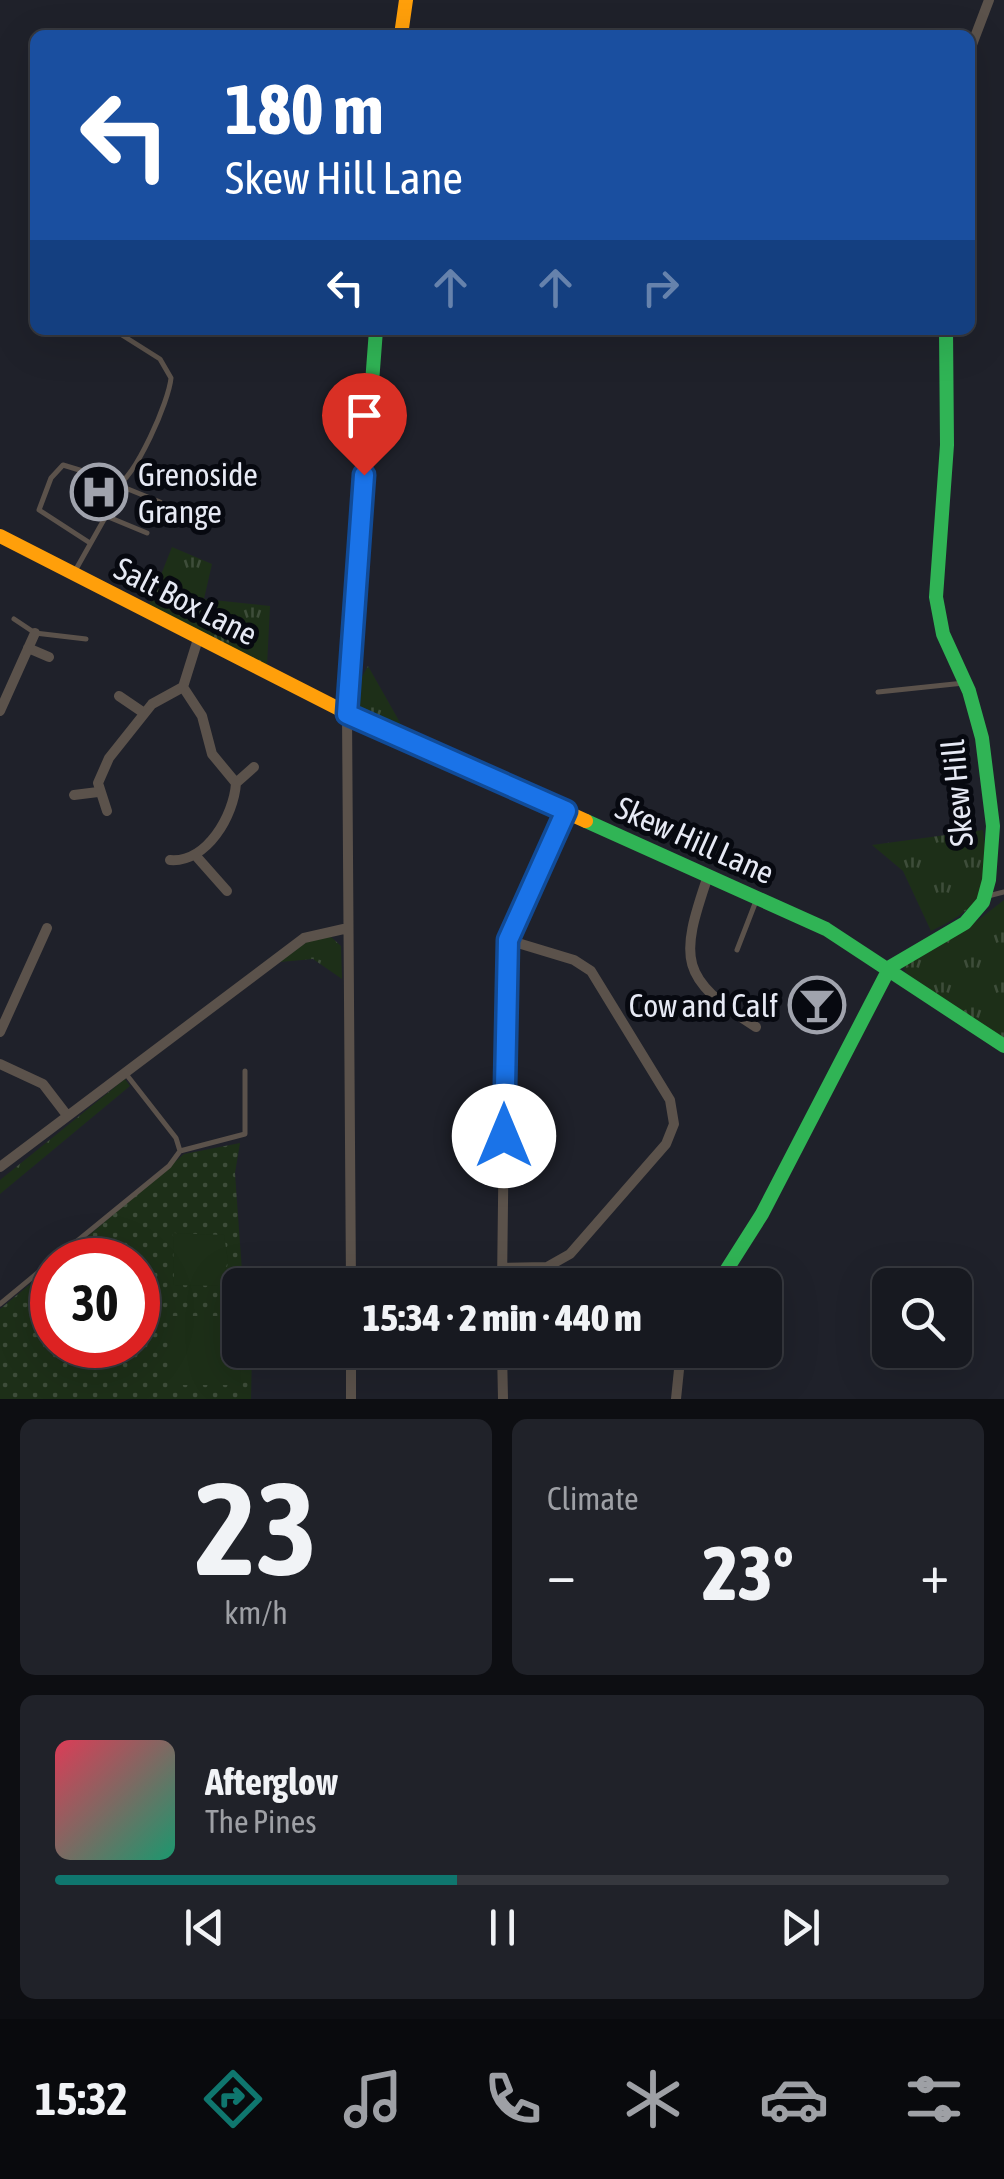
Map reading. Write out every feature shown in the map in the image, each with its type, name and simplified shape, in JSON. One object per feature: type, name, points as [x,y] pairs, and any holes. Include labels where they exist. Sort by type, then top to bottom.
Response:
[{"type":"street","points":[[402,30],[406,0]]},
{"type":"street","points":[[975,37],[989,0]]},
{"type":"street","points":[[351,1268],[347,714],[376,335]]},
{"type":"street","name":"Skew Hill","points":[[946,335],[946,479],[938,611],[981,733],[991,798],[985,896]]},
{"type":"street","name":"Salt Box Lane","points":[[0,536],[347,714]]},
{"type":"street","points":[[0,711],[3,694],[35,633]]},
{"type":"street","points":[[107,812],[98,792],[109,758],[152,704],[183,687],[198,638]]},
{"type":"street","points":[[28,648],[49,657]]},
{"type":"street","points":[[183,687],[202,716],[212,754],[236,783]]},
{"type":"street","points":[[120,696],[144,713]]},
{"type":"street","name":"Skew Hill Lane","points":[[347,714],[826,930],[890,967],[1004,1046]]},
{"type":"street","points":[[170,860],[196,856],[226,817],[236,783],[254,767]]},
{"type":"street","points":[[74,795],[98,792]]},
{"type":"street","points":[[508,940],[574,960],[592,971],[670,1100],[674,1124],[660,1154],[570,1254],[546,1266],[502,1268],[508,940],[566,811]]},
{"type":"street","points":[[196,856],[227,891]]},
{"type":"street","points":[[708,876],[690,936],[692,961],[711,999],[756,1027]]},
{"type":"street","points":[[728,1268],[762,1214],[890,967],[915,946],[974,915],[985,896]]},
{"type":"street","points":[[0,1032],[47,928]]},
{"type":"street","points":[[0,1167],[123,1070],[304,938],[348,928]]},
{"type":"street","points":[[0,1064],[44,1084],[66,1114]]},
{"type":"street","points":[[351,1368],[351,1399]]},
{"type":"street","points":[[502,1368],[503,1399]]},
{"type":"street","points":[[676,1399],[679,1368]]},
{"type":"lane","points":[[73,573],[106,516],[117,486],[137,461],[171,378],[160,360],[122,335]]},
{"type":"lane","points":[[90,543],[40,510],[56,469],[70,464],[160,502]]},
{"type":"lane","points":[[106,516],[147,533]]},
{"type":"lane","points":[[14,619],[35,633],[86,639]]},
{"type":"lane","points":[[878,692],[965,683]]},
{"type":"lane","points":[[985,896],[1004,892]]},
{"type":"lane","points":[[737,950],[757,898]]},
{"type":"lane","points":[[123,1070],[176,1138],[180,1151]]},
{"type":"lane","points":[[81,1238],[169,1166],[180,1151],[244,1134],[245,1070]]},
{"type":"lane","points":[[0,1304],[30,1280]]},
{"type":"green space","points":[[172,547],[212,564],[204,599],[270,606],[267,666],[149,605]]},
{"type":"green space","points":[[368,666],[402,726],[360,707],[358,684]]},
{"type":"green space","points":[[983,830],[986,867],[980,893],[963,913],[931,931],[903,871],[872,845]]},
{"type":"green space","points":[[1004,900],[1004,1040],[906,973],[903,965],[973,924]]},
{"type":"green space","points":[[330,936],[341,946],[342,979],[313,959],[280,962],[308,941]]},
{"type":"green space","points":[[125,1079],[130,1086],[0,1194],[0,1180]]},
{"type":"green space","points":[[240,1143],[235,1173],[242,1268],[222,1268],[222,1368],[252,1368],[251,1399],[0,1399],[0,1309],[30,1284],[30,1368],[160,1368],[160,1238],[86,1238],[184,1154]]},
{"type":"green space","points":[[173,1233],[224,1235],[228,1261],[222,1268],[220,1286],[174,1285]]},
{"type":"green space","points":[[171,1316],[222,1316],[222,1368],[241,1368],[241,1385],[171,1385]]},
{"type":"traffic: fast","points":[[347,713],[376,335]]},
{"type":"traffic: fast","points":[[728,1268],[762,1214],[890,967],[965,923],[983,902],[989,880],[993,826],[982,738],[969,691],[943,634],[936,597],[947,445],[946,335]]},
{"type":"traffic: fast","points":[[586,821],[826,929],[1004,1046]]},
{"type":"traffic: slow","points":[[402,30],[406,0]]},
{"type":"traffic: slow","points":[[0,536],[347,713],[586,821]]},
{"type":"place","name":"Grenoside Grange","points":[[99,492]]},
{"type":"place","name":"Cow and Calf","points":[[817,1005]]},
{"type":"route","points":[[364,475],[347,714],[566,811],[508,940],[504,1136]]}]
